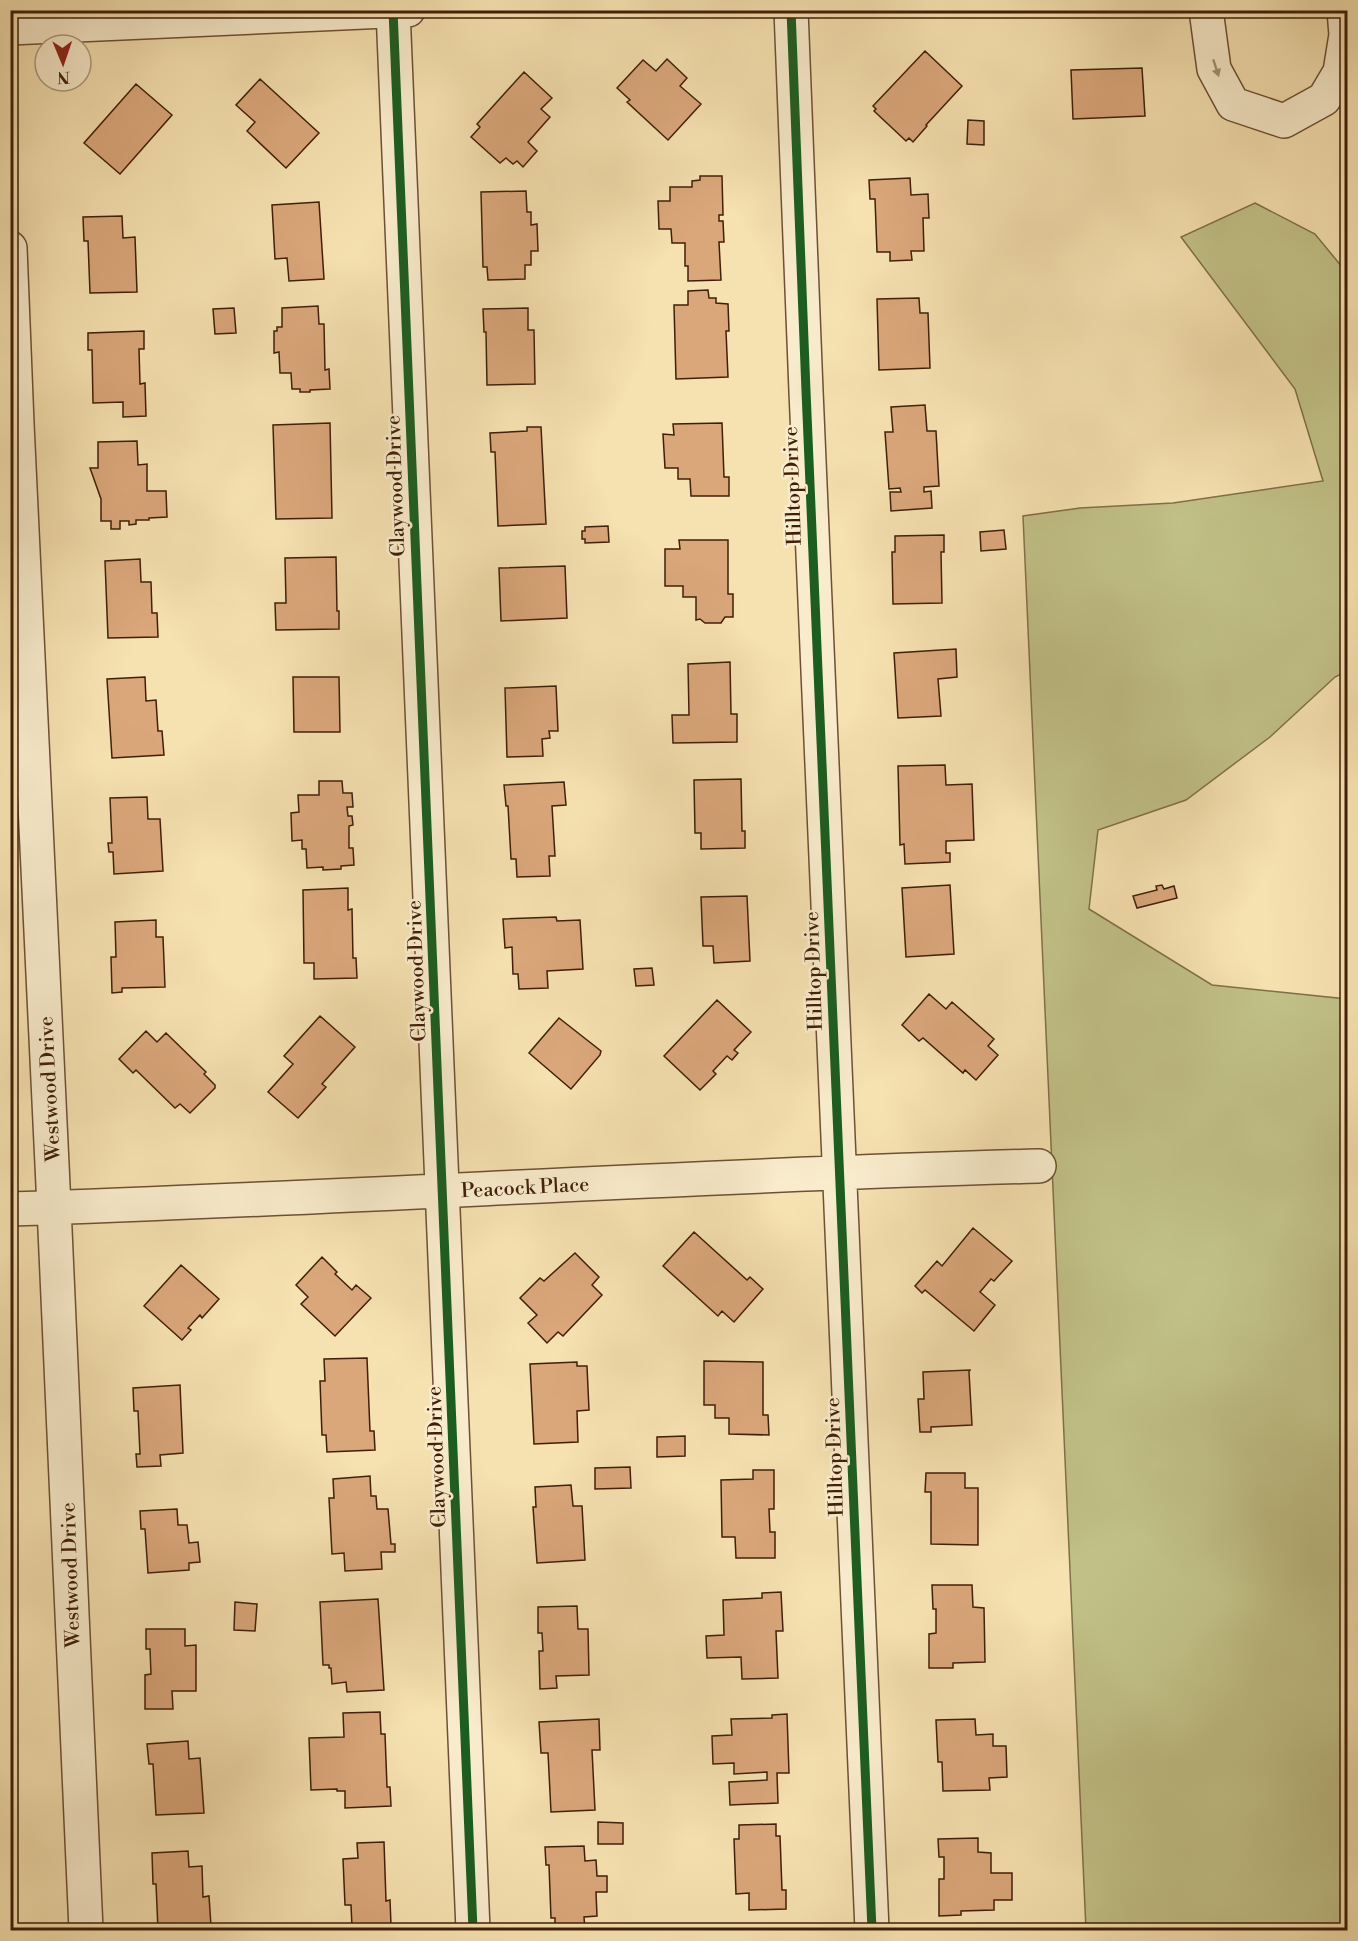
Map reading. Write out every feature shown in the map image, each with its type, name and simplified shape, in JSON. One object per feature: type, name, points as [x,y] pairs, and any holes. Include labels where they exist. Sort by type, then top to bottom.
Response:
[{"type":"street","points":[[10,28],[408,10]]},
{"type":"street","name":"Hilltop Drive","points":[[791,10],[872,1930]]},
{"type":"street","points":[[1206,10],[1214,69],[1233,104],[1284,121],[1324,99],[1340,72],[1346,35],[1344,10]]},
{"type":"street","name":"Claywood Drive","points":[[393,11],[473,1930]]},
{"type":"street","name":"Westwood Drive","points":[[10,248],[86,1930]]},
{"type":"street","name":"Peacock Place","points":[[10,1209],[443,1191],[840,1171],[1039,1166]]},
{"type":"green space","points":[[1255,203],[1315,234],[1347,273],[1347,671],[1335,677],[1270,737],[1186,800],[1098,830],[1089,909],[1212,985],[1347,999],[1347,1930],[1086,1930],[1023,516],[1080,508],[1173,503],[1323,481],[1295,389],[1181,237]]},
{"type":"building","points":[[925,51],[962,86],[913,142],[909,138],[906,141],[874,111],[876,109],[873,106]]},
{"type":"building","points":[[667,59],[687,78],[680,86],[701,104],[668,140],[627,102],[630,100],[617,88],[643,60],[656,71]]},
{"type":"building","points":[[1142,68],[1145,116],[1073,119],[1071,70]]},
{"type":"building","points":[[524,72],[552,98],[541,109],[550,117],[528,142],[537,151],[523,167],[517,161],[513,164],[506,158],[500,163],[471,137],[480,127],[477,124]]},
{"type":"building","points":[[260,79],[319,133],[286,168],[247,131],[255,122],[236,105]]},
{"type":"building","points":[[136,84],[172,115],[120,174],[84,143]]},
{"type":"building","points":[[968,120],[984,121],[984,145],[967,144]]},
{"type":"building","points":[[700,176],[722,176],[723,215],[719,215],[719,221],[723,221],[724,242],[719,242],[721,280],[688,281],[688,266],[685,266],[685,243],[672,243],[671,229],[659,229],[658,201],[670,201],[670,187],[692,187],[692,181],[700,180]]},
{"type":"building","points":[[910,178],[911,195],[928,194],[929,218],[923,218],[924,251],[911,251],[912,260],[890,261],[890,252],[877,252],[875,199],[870,199],[869,180]]},
{"type":"building","points":[[526,191],[527,212],[531,212],[531,225],[537,224],[538,251],[531,251],[531,265],[525,265],[525,279],[488,280],[487,267],[483,267],[481,192]]},
{"type":"building","points":[[319,202],[324,279],[289,281],[287,258],[275,259],[272,205]]},
{"type":"building","points":[[122,216],[123,238],[135,237],[137,292],[90,293],[88,241],[84,241],[83,217]]},
{"type":"building","points":[[708,290],[709,298],[716,298],[716,303],[728,304],[729,331],[726,331],[728,377],[676,379],[674,305],[688,305],[688,291]]},
{"type":"building","points":[[919,298],[920,313],[928,313],[930,368],[879,370],[877,299]]},
{"type":"building","points":[[318,306],[319,324],[324,324],[325,370],[329,369],[330,389],[300,392],[300,389],[292,389],[291,373],[280,373],[279,352],[274,353],[274,331],[277,331],[277,327],[282,327],[282,308]]},
{"type":"building","points":[[234,308],[236,333],[215,334],[213,309]]},
{"type":"building","points":[[528,308],[528,330],[534,330],[535,384],[487,385],[483,309]]},
{"type":"building","points":[[144,331],[144,349],[139,349],[140,384],[145,383],[146,416],[123,417],[123,402],[93,403],[92,350],[88,350],[88,333]]},
{"type":"building","points":[[925,405],[927,431],[936,431],[939,486],[924,487],[924,492],[931,491],[932,508],[891,511],[890,492],[901,492],[900,488],[889,489],[885,432],[893,432],[891,407]]},
{"type":"building","points":[[330,423],[332,518],[276,519],[273,425]]},
{"type":"building","points":[[722,423],[724,477],[729,477],[729,496],[691,496],[690,479],[678,479],[678,468],[665,468],[663,434],[674,435],[673,424]]},
{"type":"building","points":[[527,427],[541,427],[546,524],[498,526],[495,452],[491,452],[490,433],[527,431]]},
{"type":"building","points":[[137,441],[138,465],[147,464],[147,491],[166,491],[167,517],[136,520],[136,524],[129,525],[129,521],[120,521],[120,529],[111,529],[111,521],[101,521],[101,499],[90,468],[98,468],[98,442]]},
{"type":"building","points":[[608,526],[609,542],[585,543],[585,539],[582,539],[582,531],[585,531],[585,527]]},
{"type":"building","points":[[1004,530],[1006,549],[981,551],[980,532]]},
{"type":"building","points":[[944,535],[944,552],[941,552],[942,603],[893,604],[892,552],[895,552],[895,536]]},
{"type":"building","points":[[679,540],[728,540],[728,594],[733,594],[733,617],[725,617],[721,623],[705,623],[700,619],[696,620],[696,597],[683,597],[683,586],[665,586],[665,549],[680,549]]},
{"type":"building","points":[[336,557],[339,629],[276,630],[275,603],[286,603],[285,558]]},
{"type":"building","points":[[140,559],[141,582],[151,582],[152,613],[157,613],[158,637],[108,638],[105,561]]},
{"type":"building","points":[[565,566],[567,618],[501,621],[499,568]]},
{"type":"building","points":[[956,649],[957,677],[938,679],[941,716],[898,718],[894,653]]},
{"type":"building","points":[[730,662],[731,714],[737,714],[737,742],[673,743],[672,715],[689,715],[688,664]]},
{"type":"building","points":[[145,677],[146,701],[156,700],[158,731],[162,731],[164,755],[112,758],[107,679]]},
{"type":"building","points":[[293,677],[339,677],[340,732],[294,732]]},
{"type":"building","points":[[556,686],[558,731],[549,731],[550,738],[542,739],[543,756],[507,757],[505,688]]},
{"type":"building","points":[[945,765],[946,785],[972,784],[974,840],[946,841],[946,853],[950,853],[950,862],[905,864],[904,844],[900,845],[898,766]]},
{"type":"building","points":[[741,779],[742,831],[745,831],[745,848],[701,849],[701,833],[695,833],[694,780]]},
{"type":"building","points":[[319,781],[342,781],[343,793],[352,793],[353,807],[347,807],[348,816],[352,816],[353,825],[349,826],[349,848],[353,848],[354,865],[341,866],[341,869],[307,868],[306,849],[302,849],[302,840],[292,841],[291,813],[299,812],[298,795],[319,795]]},
{"type":"building","points":[[564,782],[566,805],[552,806],[555,856],[549,856],[550,876],[517,877],[516,859],[511,859],[508,806],[506,806],[504,785]]},
{"type":"building","points":[[147,797],[148,819],[160,819],[163,871],[114,874],[113,852],[109,852],[108,843],[112,843],[110,798]]},
{"type":"building","points":[[950,885],[954,954],[906,957],[902,888]]},
{"type":"building","points":[[1162,885],[1164,889],[1174,886],[1177,898],[1137,908],[1133,896],[1157,890],[1156,886]]},
{"type":"building","points":[[348,888],[348,910],[352,909],[353,958],[356,958],[357,978],[314,979],[314,963],[304,963],[303,890]]},
{"type":"building","points":[[747,896],[750,961],[714,963],[713,946],[703,946],[701,897]]},
{"type":"building","points":[[556,917],[557,921],[580,920],[583,969],[547,971],[548,988],[519,989],[518,974],[513,974],[512,947],[505,948],[503,919]]},
{"type":"building","points":[[156,920],[156,937],[163,937],[165,987],[122,988],[122,992],[112,993],[111,957],[116,957],[115,922]]},
{"type":"building","points":[[652,968],[654,985],[636,986],[634,969]]},
{"type":"building","points":[[929,994],[946,1009],[952,1002],[994,1039],[988,1046],[998,1055],[976,1080],[965,1070],[963,1073],[923,1038],[919,1041],[902,1025]]},
{"type":"building","points":[[717,1000],[751,1032],[734,1050],[738,1053],[732,1060],[727,1056],[713,1071],[716,1074],[700,1090],[664,1056]]},
{"type":"building","points":[[320,1016],[355,1047],[322,1084],[326,1087],[298,1118],[268,1092],[293,1064],[284,1056]]},
{"type":"building","points":[[559,1018],[601,1051],[571,1089],[529,1053]]},
{"type":"building","points":[[146,1031],[157,1042],[166,1033],[206,1072],[204,1074],[215,1085],[215,1088],[190,1113],[180,1104],[175,1108],[136,1070],[133,1073],[119,1059]]},
{"type":"building","points":[[973,1228],[1012,1261],[994,1281],[991,1279],[980,1292],[995,1305],[974,1331],[925,1290],[922,1293],[915,1286],[937,1261],[942,1266]]},
{"type":"building","points":[[694,1232],[747,1280],[750,1277],[763,1289],[734,1322],[722,1311],[718,1316],[663,1266]]},
{"type":"building","points":[[575,1253],[599,1277],[592,1285],[602,1295],[563,1336],[558,1332],[547,1343],[528,1323],[537,1315],[520,1298],[540,1278],[544,1281]]},
{"type":"building","points":[[322,1257],[337,1272],[335,1274],[352,1290],[356,1285],[371,1298],[335,1336],[301,1304],[308,1297],[296,1285]]},
{"type":"building","points":[[181,1265],[219,1299],[202,1318],[200,1315],[188,1328],[191,1330],[182,1340],[144,1306]]},
{"type":"building","points":[[367,1358],[370,1431],[374,1431],[375,1450],[327,1452],[326,1435],[322,1435],[320,1381],[325,1381],[324,1359]]},
{"type":"building","points":[[704,1361],[763,1362],[763,1415],[768,1415],[769,1435],[729,1434],[729,1418],[715,1418],[715,1405],[704,1405]]},
{"type":"building","points":[[577,1362],[577,1366],[587,1366],[589,1410],[577,1411],[578,1442],[534,1444],[530,1364]]},
{"type":"building","points":[[970,1370],[972,1425],[931,1427],[931,1432],[920,1432],[918,1399],[924,1399],[923,1372]]},
{"type":"building","points":[[180,1385],[183,1453],[160,1455],[161,1466],[137,1467],[136,1454],[140,1454],[138,1411],[134,1411],[133,1388]]},
{"type":"building","points":[[685,1436],[685,1456],[657,1457],[657,1437]]},
{"type":"building","points":[[630,1467],[631,1488],[595,1489],[595,1468]]},
{"type":"building","points":[[753,1470],[774,1470],[774,1509],[769,1509],[770,1532],[775,1532],[775,1558],[736,1558],[735,1537],[722,1537],[721,1480],[753,1479]]},
{"type":"building","points":[[926,1473],[965,1473],[965,1488],[978,1488],[978,1545],[931,1544],[931,1492],[925,1492]]},
{"type":"building","points":[[370,1476],[371,1496],[376,1496],[377,1509],[388,1509],[391,1544],[395,1544],[395,1552],[381,1552],[382,1569],[345,1571],[344,1553],[332,1554],[329,1498],[334,1498],[333,1479]]},
{"type":"building","points":[[571,1485],[573,1506],[582,1506],[585,1560],[537,1563],[533,1507],[536,1507],[535,1487]]},
{"type":"building","points":[[177,1509],[178,1525],[187,1525],[189,1543],[198,1542],[200,1562],[189,1563],[189,1570],[148,1573],[145,1529],[141,1529],[140,1511]]},
{"type":"building","points":[[932,1585],[972,1585],[973,1607],[984,1608],[985,1662],[953,1663],[953,1668],[929,1668],[929,1634],[936,1633],[936,1609],[933,1609]]},
{"type":"building","points":[[781,1592],[783,1631],[776,1631],[778,1678],[742,1679],[741,1657],[707,1658],[706,1636],[724,1635],[723,1600],[762,1598],[762,1593]]},
{"type":"building","points":[[378,1599],[384,1690],[347,1692],[346,1682],[332,1684],[331,1668],[329,1665],[323,1665],[320,1602]]},
{"type":"building","points":[[235,1602],[257,1604],[255,1631],[234,1630]]},
{"type":"building","points":[[577,1606],[578,1629],[588,1629],[589,1675],[556,1676],[557,1688],[540,1689],[539,1651],[543,1651],[542,1633],[538,1633],[538,1607]]},
{"type":"building","points":[[146,1629],[185,1629],[185,1646],[196,1645],[196,1691],[172,1691],[173,1709],[145,1709],[145,1675],[151,1674],[150,1649],[146,1649]]},
{"type":"building","points":[[380,1712],[381,1734],[385,1734],[387,1787],[390,1787],[391,1806],[345,1808],[345,1791],[311,1790],[309,1738],[344,1737],[343,1713]]},
{"type":"building","points":[[787,1714],[789,1773],[777,1773],[778,1803],[730,1805],[729,1782],[767,1780],[767,1772],[734,1774],[734,1763],[713,1764],[712,1736],[732,1735],[731,1719],[772,1718],[772,1715]]},
{"type":"building","points":[[599,1719],[600,1750],[592,1750],[595,1810],[551,1812],[548,1753],[541,1753],[539,1722]]},
{"type":"building","points":[[975,1719],[976,1735],[993,1734],[993,1746],[1006,1746],[1007,1777],[989,1778],[990,1790],[943,1791],[942,1762],[938,1762],[936,1720]]},
{"type":"building","points":[[188,1741],[189,1759],[200,1758],[204,1813],[156,1815],[153,1764],[149,1764],[147,1744]]},
{"type":"building","points":[[598,1822],[623,1823],[623,1844],[598,1844]]},
{"type":"building","points":[[776,1824],[776,1836],[780,1836],[782,1890],[786,1890],[786,1909],[749,1910],[749,1893],[736,1894],[734,1839],[739,1839],[739,1825]]},
{"type":"building","points":[[978,1838],[978,1852],[991,1853],[991,1873],[1012,1873],[1012,1900],[994,1900],[994,1910],[961,1911],[961,1915],[939,1916],[939,1879],[944,1879],[944,1857],[939,1857],[938,1839]]},
{"type":"building","points":[[384,1842],[386,1901],[390,1900],[391,1925],[352,1927],[351,1905],[345,1905],[343,1859],[358,1858],[357,1843]]},
{"type":"building","points":[[584,1846],[585,1861],[596,1860],[597,1876],[607,1876],[607,1892],[596,1892],[597,1916],[584,1917],[585,1930],[555,1930],[555,1918],[551,1918],[549,1865],[546,1865],[545,1847]]},
{"type":"building","points":[[188,1851],[189,1867],[202,1866],[203,1897],[209,1896],[211,1926],[193,1927],[193,1930],[158,1930],[152,1853]]},
{"type":"cycle path","points":[[393,10],[473,1930]]},
{"type":"cycle path","points":[[791,10],[872,1930]]}]
